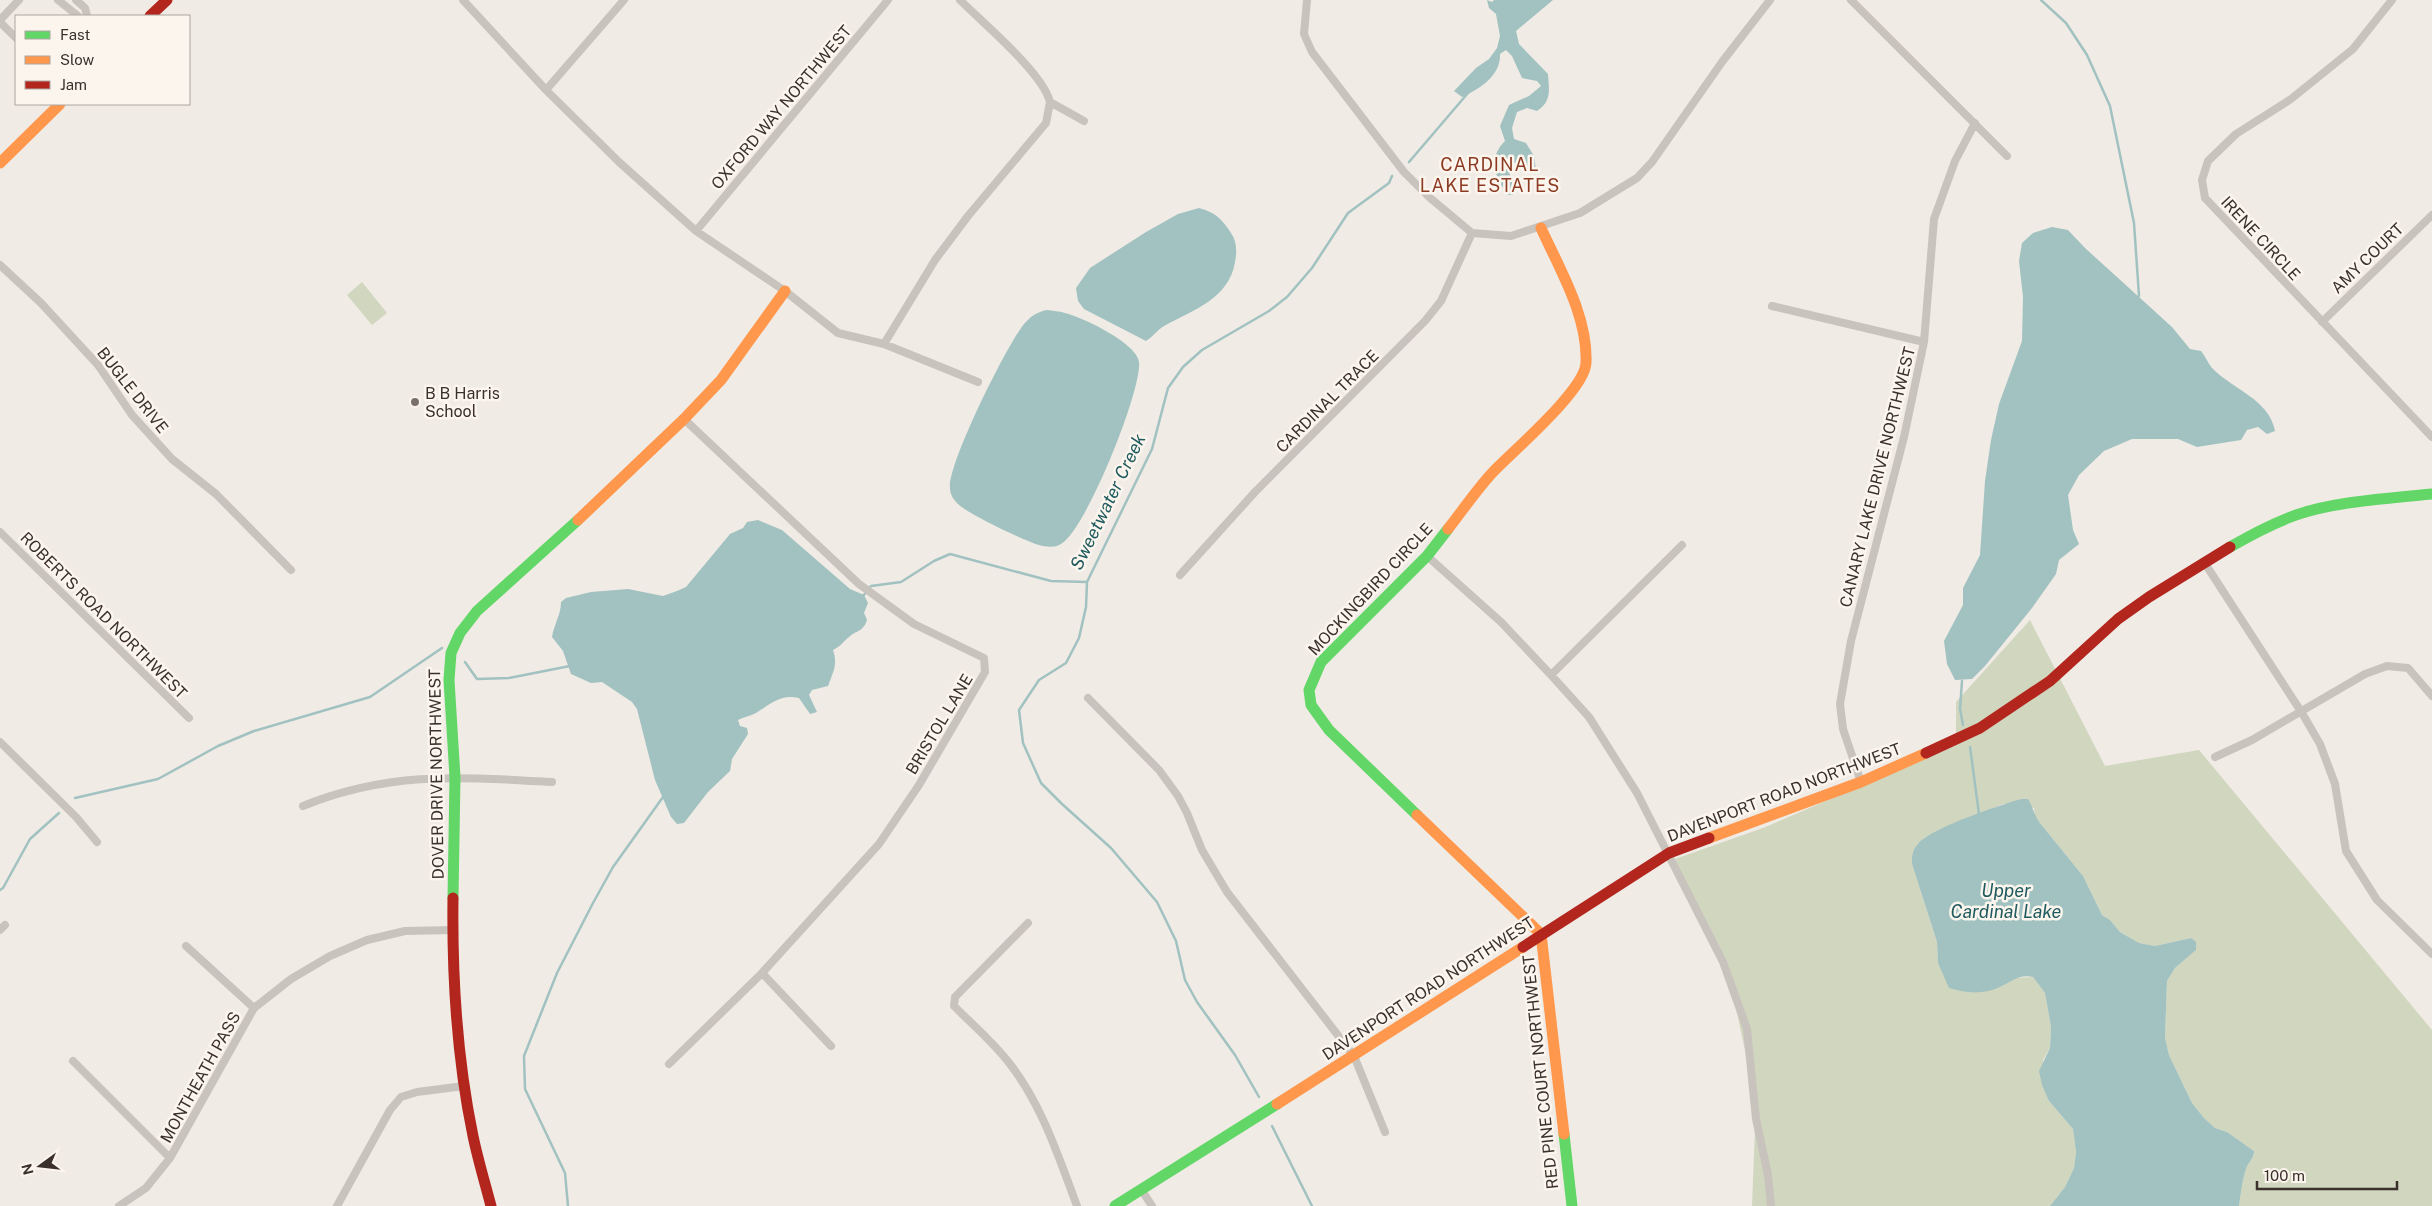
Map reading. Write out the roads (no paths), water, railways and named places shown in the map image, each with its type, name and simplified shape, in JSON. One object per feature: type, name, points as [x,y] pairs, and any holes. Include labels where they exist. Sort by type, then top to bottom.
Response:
[{"type":"street","points":[[15,37],[0,21],[19,0]]},
{"type":"street","points":[[58,0],[68,3],[83,15]]},
{"type":"street","points":[[76,0],[85,8],[84,15]]},
{"type":"street","points":[[151,15],[167,0]]},
{"type":"street","points":[[463,0],[546,90],[619,162],[696,231],[785,291],[838,333],[884,344],[978,382]]},
{"type":"street","points":[[546,90],[624,0]]},
{"type":"street","name":"OXFORD WAY NORTHWEST","points":[[696,231],[888,0]]},
{"type":"street","points":[[884,344],[935,260],[968,216],[1046,123],[1050,102],[1048,92],[1026,66],[960,0]]},
{"type":"street","points":[[1307,0],[1304,34],[1312,52],[1404,172],[1428,197],[1472,233],[1511,236],[1541,228],[1580,213],[1637,178],[1652,162],[1695,98],[1770,0]]},
{"type":"street","points":[[1851,0],[2007,156]]},
{"type":"street","name":"IRENE CIRCLE","points":[[2392,0],[2353,50],[2291,99],[2236,134],[2208,161],[2202,180],[2205,198],[2432,437]]},
{"type":"street","points":[[1050,102],[1084,120]]},
{"type":"street","points":[[0,163],[59,105]]},
{"type":"street","name":"CANARY LAKE DRIVE NORTHWEST","points":[[1861,782],[1843,729],[1840,704],[1850,640],[1904,437],[1924,342],[1934,219],[1955,161],[1975,123]]},
{"type":"street","name":"AMY COURT","points":[[2322,322],[2432,215]]},
{"type":"street","name":"MOCKINGBIRD CIRCLE","points":[[1541,228],[1576,306],[1585,335],[1586,366],[1570,394],[1492,473],[1428,556],[1321,662],[1309,682],[1311,708],[1329,730],[1385,787],[1541,934]]},
{"type":"street","name":"CARDINAL TRACE","points":[[1180,575],[1255,492],[1425,321],[1441,301],[1472,233]]},
{"type":"street","name":"BUGLE DRIVE","points":[[0,265],[41,303],[98,365],[132,415],[172,459],[216,494],[291,570]]},
{"type":"street","name":"DOVER DRIVE NORTHWEST","points":[[491,1206],[472,1137],[464,1086],[453,930],[455,776],[449,680],[451,653],[460,633],[477,611],[684,419],[721,380],[785,291]]},
{"type":"street","points":[[1772,306],[1924,342]]},
{"type":"street","name":"BRISTOL LANE","points":[[684,419],[859,584],[914,624],[984,658],[984,675],[919,785],[879,844],[762,973]]},
{"type":"street","name":"DAVENPORT ROAD NORTHWEST","points":[[1115,1206],[1354,1056],[1669,853],[1861,782],[1963,738],[2018,704],[2067,667],[2118,619],[2204,562],[2251,535],[2290,518],[2381,499],[2432,494]]},
{"type":"street","name":"ROBERTS ROAD NORTHWEST","points":[[0,532],[189,718]]},
{"type":"street","points":[[1551,675],[1682,545]]},
{"type":"street","points":[[1428,556],[1500,622],[1589,717],[1606,741],[1637,793],[1669,853],[1723,962],[1747,1029],[1756,1119],[1768,1175],[1771,1206]]},
{"type":"street","points":[[2204,562],[2320,744],[2335,784],[2346,851],[2377,900],[2432,954]]},
{"type":"street","points":[[2215,757],[2252,740],[2302,713],[2365,674],[2387,666],[2408,668],[2432,696]]},
{"type":"street","points":[[1088,698],[1159,770],[1187,813],[1202,850],[1227,892],[1354,1056],[1385,1132]]},
{"type":"street","points":[[0,742],[76,816],[97,842]]},
{"type":"street","points":[[303,806],[336,793],[381,782],[455,776],[552,782]]},
{"type":"street","points":[[1028,923],[956,996],[954,1006],[1010,1064],[1031,1097],[1055,1147],[1077,1206]]},
{"type":"street","name":"MONTHEATH PASS","points":[[119,1206],[146,1188],[170,1158],[254,1008],[291,979],[330,956],[367,940],[405,931],[453,930]]},
{"type":"street","name":"RED PINE COURT NORTHWEST","points":[[1541,934],[1572,1206]]},
{"type":"street","points":[[186,946],[254,1008]]},
{"type":"street","points":[[669,1064],[762,973],[831,1046]]},
{"type":"street","points":[[73,1061],[170,1158]]},
{"type":"street","points":[[337,1206],[390,1110],[401,1097],[417,1092],[464,1086]]},
{"type":"street","points":[[1141,1189],[1152,1206]]},
{"type":"water","points":[[1487,0],[1492,2],[1494,0],[1553,0],[1516,31],[1519,44],[1548,74],[1549,90],[1545,103],[1537,111],[1527,108],[1517,112],[1512,128],[1514,139],[1526,143],[1534,156],[1536,170],[1530,170],[1520,163],[1508,165],[1513,195],[1508,195],[1503,188],[1495,168],[1496,154],[1505,141],[1500,126],[1509,105],[1529,96],[1541,86],[1537,81],[1522,78],[1512,56],[1506,50],[1500,54],[1497,68],[1493,75],[1476,90],[1462,97],[1454,91],[1476,68],[1489,59],[1497,48],[1500,36],[1496,14],[1489,8]]},
{"type":"water","points":[[1199,208],[1214,214],[1221,220],[1233,236],[1235,243],[1236,258],[1231,275],[1218,294],[1208,302],[1162,328],[1146,341],[1084,309],[1078,301],[1076,288],[1090,268],[1178,214]]},
{"type":"water","points":[[2052,227],[2068,230],[2085,248],[2172,327],[2190,349],[2201,351],[2212,368],[2258,403],[2271,420],[2275,431],[2267,434],[2258,427],[2247,430],[2241,440],[2197,447],[2178,439],[2132,439],[2104,451],[2079,475],[2068,495],[2073,530],[2079,544],[2059,560],[2056,574],[2032,608],[1985,666],[1972,679],[1955,680],[1947,664],[1944,641],[1963,605],[1963,588],[1980,555],[1985,481],[1991,440],[1999,404],[2022,341],[2023,297],[2019,261],[2022,243],[2033,233]]},
{"type":"water","points":[[1047,310],[1073,315],[1108,332],[1129,347],[1139,362],[1138,377],[1132,400],[1097,488],[1072,533],[1061,544],[1050,547],[1022,538],[973,514],[954,499],[950,488],[958,455],[980,404],[1005,355],[1024,324],[1037,313]]},
{"type":"water","points":[[758,520],[782,530],[850,589],[864,595],[868,603],[864,613],[867,620],[862,629],[833,650],[835,664],[828,686],[812,690],[809,695],[817,712],[810,714],[799,698],[786,697],[738,720],[740,726],[747,728],[748,734],[732,759],[730,771],[708,792],[684,823],[677,824],[671,817],[655,780],[637,709],[632,702],[602,682],[591,683],[571,674],[563,651],[552,637],[554,628],[561,602],[566,598],[591,592],[628,589],[663,596],[686,587],[730,534],[743,528],[747,522]]},
{"type":"water","name":"Upper Cardinal Lake","points":[[2021,799],[2028,799],[2040,823],[2083,876],[2102,915],[2110,920],[2120,932],[2139,943],[2155,946],[2191,938],[2196,942],[2196,950],[2175,968],[2167,981],[2165,1038],[2169,1055],[2192,1103],[2215,1128],[2227,1132],[2254,1151],[2247,1166],[2239,1206],[2050,1206],[2065,1187],[2074,1168],[2076,1152],[2073,1129],[2049,1101],[2042,1085],[2039,1071],[2050,1048],[2051,1027],[2045,993],[2033,977],[2028,976],[1987,991],[1968,992],[1949,988],[1938,963],[1937,942],[1912,864],[1915,847],[1924,838],[1965,818]]},
{"type":"waterway","points":[[2041,0],[2066,23],[2087,55],[2110,106],[2134,223],[2139,296]]},
{"type":"waterway","name":"Sweetwater Creek","points":[[1409,162],[1468,93]]},
{"type":"waterway","points":[[1259,1097],[1235,1055],[1197,1002],[1185,980],[1176,941],[1157,902],[1111,848],[1041,783],[1023,743],[1019,710],[1039,680],[1066,663],[1079,638],[1086,607],[1087,582],[1152,449],[1168,388],[1183,367],[1202,350],[1269,311],[1287,297],[1312,268],[1348,213],[1389,183],[1392,176]]},
{"type":"waterway","name":"Sweetwater Creek","points":[[863,596],[871,586],[901,582],[934,561],[950,554],[1051,581],[1087,582]]},
{"type":"waterway","name":"Sweetwater Creek","points":[[75,798],[158,779],[218,746],[254,731],[370,697],[442,648]]},
{"type":"waterway","name":"Sweetwater Creek","points":[[465,662],[477,679],[509,678],[570,666]]},
{"type":"waterway","points":[[1962,681],[1960,709],[1963,725]]},
{"type":"waterway","points":[[1970,747],[1979,814]]},
{"type":"waterway","points":[[568,1206],[565,1173],[525,1089],[524,1056],[557,973],[593,903],[613,867],[663,797]]},
{"type":"waterway","name":"Sweetwater Creek","points":[[0,890],[3,888],[30,839],[59,813]]},
{"type":"waterway","points":[[1272,1126],[1312,1206]]},
{"type":"place","name":"B B Harris School","points":[[415,402]]},
{"type":"district","name":"CARDINAL LAKE ESTATES","points":[[1490,175]]}]
